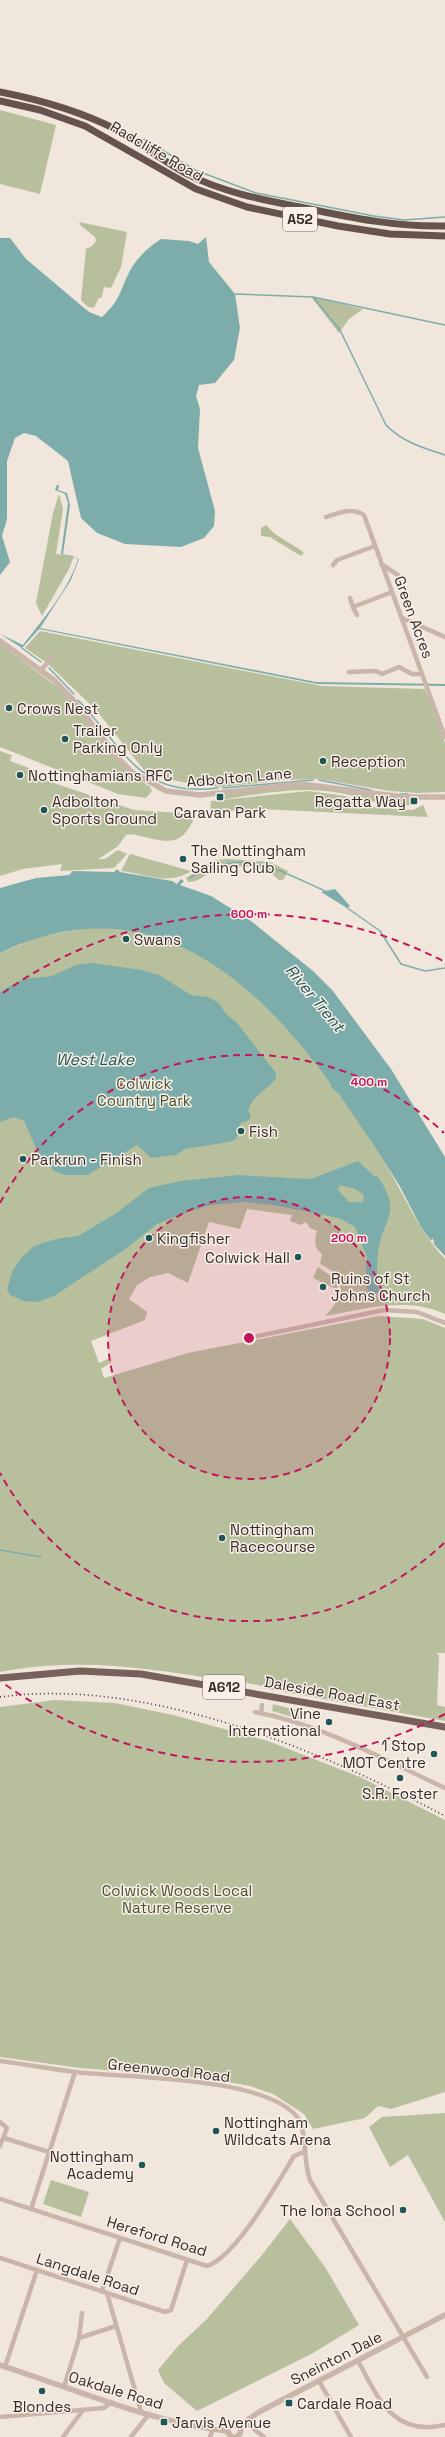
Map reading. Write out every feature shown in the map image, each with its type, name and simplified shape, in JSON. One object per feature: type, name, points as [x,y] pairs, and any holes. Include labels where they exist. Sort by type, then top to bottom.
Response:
[{"type":"highway","name":"Radcliffe Road","points":[[0,92],[34,99],[81,114],[118,131],[189,175],[236,194],[381,223],[418,227],[445,226]]},
{"type":"highway","name":"Radcliffe Road","points":[[0,101],[40,110],[85,126],[196,190],[247,207],[338,226],[390,234],[445,236]]},
{"type":"main road","name":"Daleside Road East","points":[[0,1678],[80,1671],[141,1674],[445,1727]]},
{"type":"street","name":"Green Acres","points":[[326,517],[345,511],[364,515],[445,737]]},
{"type":"street","points":[[333,565],[337,560],[375,546]]},
{"type":"street","points":[[382,567],[398,575]]},
{"type":"street","points":[[353,607],[392,592]]},
{"type":"street","points":[[350,598],[357,615]]},
{"type":"street","points":[[402,618],[445,636]]},
{"type":"street","name":"Adbolton Lane","points":[[0,641],[42,669],[74,701],[120,760],[143,780],[166,791],[200,795],[301,784],[403,797],[445,797]]},
{"type":"street","points":[[42,669],[53,656]]},
{"type":"street","name":"Green Acres","points":[[349,672],[376,671],[382,674],[399,667],[412,674],[422,674]]},
{"type":"street","points":[[253,1337],[384,1310],[417,1312],[445,1323]]},
{"type":"street","points":[[262,1705],[258,1713],[293,1722],[355,1745],[445,1788]]},
{"type":"street","name":"Greenwood Road","points":[[0,2060],[75,2072],[203,2082],[256,2094],[280,2105],[297,2116],[303,2128],[307,2172],[315,2188],[405,2336],[427,2377]]},
{"type":"street","points":[[31,2209],[75,2072]]},
{"type":"street","points":[[0,2122],[7,2128],[0,2146]]},
{"type":"street","points":[[4,2138],[49,2152]]},
{"type":"street","name":"Hereford Road","points":[[0,2199],[207,2266],[216,2261],[249,2228],[294,2156],[304,2152]]},
{"type":"street","points":[[102,2291],[120,2238]]},
{"type":"street","name":"Langdale Road","points":[[0,2258],[168,2312],[187,2260]]},
{"type":"street","points":[[3,2366],[37,2270]]},
{"type":"street","points":[[107,2293],[141,2411]]},
{"type":"street","points":[[64,2387],[79,2338],[82,2314]]},
{"type":"street","name":"Sneinton Dale","points":[[228,2431],[232,2424],[242,2424],[259,2412],[445,2315]]},
{"type":"street","points":[[79,2338],[116,2326]]},
{"type":"street","points":[[358,2361],[382,2405],[394,2418],[409,2426],[430,2429],[445,2425]]},
{"type":"street","name":"Oakdale Road","points":[[3,2366],[150,2414],[212,2429],[228,2431]]},
{"type":"street","points":[[319,2381],[351,2437]]},
{"type":"street","points":[[0,2416],[104,2408],[111,2402]]},
{"type":"street","points":[[63,2437],[83,2410]]},
{"type":"street","points":[[132,2437],[150,2414]]},
{"type":"street","points":[[236,2437],[241,2431],[242,2424],[264,2437]]},
{"type":"street","points":[[210,2437],[212,2429]]},
{"type":"street","points":[[228,2431],[232,2437]]},
{"type":"green space","points":[[0,110],[56,125],[40,194],[0,184]]},
{"type":"green space","points":[[79,222],[127,232],[121,267],[111,288],[104,287],[102,297],[98,299],[94,308],[88,307],[81,300],[86,249],[92,246],[96,241],[95,237],[81,226]]},
{"type":"green space","points":[[312,298],[363,309],[349,319],[339,333]]},
{"type":"green space","points":[[59,494],[63,509],[56,554],[74,556],[69,569],[42,616],[36,603],[53,513]]},
{"type":"green space","points":[[266,525],[275,534],[304,553],[301,556],[270,537],[261,536],[261,528]]},
{"type":"green space","points":[[40,631],[322,686],[425,689],[445,743],[445,792],[418,793],[390,791],[319,779],[286,780],[221,787],[187,783],[148,775],[96,710],[47,663],[25,648]]},
{"type":"green space","points":[[0,644],[60,689],[80,711],[109,751],[132,775],[150,787],[152,791],[146,798],[118,794],[0,747]]},
{"type":"green space","name":"Adbolton Sports Ground","points":[[0,751],[12,755],[10,761],[37,771],[39,778],[134,810],[196,814],[186,832],[175,840],[161,840],[134,834],[126,835],[117,847],[98,859],[105,859],[118,850],[127,854],[114,868],[60,871],[62,864],[23,869],[0,876]]},
{"type":"green space","points":[[300,786],[413,800],[413,802],[417,803],[400,806],[391,805],[330,791],[315,790],[256,794],[226,799],[213,798],[234,793]]},
{"type":"green space","points":[[309,791],[345,796],[370,807],[413,810],[423,805],[428,817],[260,809],[210,812],[211,801]]},
{"type":"green space","points":[[130,854],[191,871],[174,878],[157,878],[121,871]]},
{"type":"green space","points":[[229,859],[270,862],[288,871],[283,880],[279,880],[266,870],[243,866],[228,867],[214,871],[205,875],[199,880],[188,882],[186,878],[214,860]]},
{"type":"green space","name":"Colwick Country Park","points":[[91,927],[125,930],[147,934],[179,945],[212,963],[242,985],[271,1011],[298,1040],[345,1102],[386,1165],[420,1226],[445,1259],[445,1314],[415,1306],[400,1305],[370,1308],[325,1316],[337,1301],[340,1294],[340,1287],[339,1281],[335,1275],[329,1269],[320,1264],[322,1254],[319,1252],[315,1244],[317,1231],[310,1228],[306,1222],[301,1225],[290,1221],[292,1215],[247,1209],[240,1229],[209,1222],[188,1283],[168,1273],[150,1277],[137,1285],[129,1299],[147,1312],[145,1320],[91,1341],[99,1363],[108,1359],[112,1362],[101,1369],[104,1378],[188,1353],[379,1316],[423,1319],[445,1328],[445,1653],[436,1653],[439,1655],[437,1705],[445,1707],[445,1721],[263,1688],[263,1686],[227,1679],[225,1681],[141,1668],[56,1665],[0,1672],[0,953],[38,937]]},
{"type":"green space","points":[[318,1267],[337,1280],[338,1290],[313,1278]]},
{"type":"green space","name":"Colwick Woods Local Nature Reserve","points":[[55,1700],[115,1703],[173,1715],[268,1741],[360,1777],[445,1820],[445,2092],[391,2109],[378,2106],[365,2118],[313,2129],[304,2114],[273,2094],[250,2086],[206,2078],[80,2068],[0,2057],[0,1707]]},
{"type":"green space","points":[[273,1704],[307,1713],[306,1721],[272,1711]]},
{"type":"green space","points":[[445,2113],[445,2222],[408,2155],[390,2167],[369,2127],[382,2117]]},
{"type":"green space","points":[[51,2180],[89,2192],[81,2217],[43,2204]]},
{"type":"green space","points":[[290,2219],[325,2267],[359,2325],[313,2353],[197,2411],[164,2383],[158,2370],[178,2346],[206,2320],[262,2255]]},
{"type":"water","points":[[206,237],[209,262],[235,294],[240,328],[234,360],[215,383],[199,385],[196,396],[200,409],[198,448],[215,511],[214,526],[204,538],[181,547],[125,544],[97,533],[81,518],[68,461],[36,436],[24,433],[15,438],[7,461],[7,519],[2,536],[10,562],[0,575],[0,238],[10,238],[26,259],[89,312],[102,317],[109,311],[117,299],[132,267],[153,245],[161,239],[189,241],[198,244]]},
{"type":"water","points":[[57,485],[59,485],[58,490],[67,493],[70,505],[63,554],[79,559],[71,580],[40,628],[316,682],[445,684],[445,686],[317,684],[39,629],[22,648],[0,634],[23,645],[47,615],[68,582],[78,559],[61,554],[68,503],[65,494],[55,490]]},
{"type":"water","name":"River Trent","points":[[117,869],[120,872],[172,881],[177,884],[181,879],[184,881],[180,885],[211,896],[251,921],[313,971],[333,991],[391,1069],[445,1157],[445,1256],[432,1242],[435,1243],[432,1238],[431,1241],[421,1227],[399,1185],[339,1094],[331,1087],[331,1084],[299,1043],[265,1006],[228,975],[188,950],[146,934],[101,928],[52,934],[0,953],[0,888],[36,878],[69,875],[73,871],[114,872]]},
{"type":"water","points":[[335,889],[350,906],[347,908],[321,892]]},
{"type":"water","name":"West Lake","points":[[92,963],[142,970],[159,975],[191,995],[208,997],[219,1003],[226,1014],[237,1023],[276,1073],[276,1078],[251,1103],[248,1110],[251,1116],[249,1120],[241,1123],[236,1139],[229,1142],[185,1149],[176,1155],[151,1158],[137,1145],[88,1175],[65,1175],[54,1171],[39,1155],[24,1121],[14,1117],[0,1122],[0,992],[23,979],[52,976],[76,965]]},
{"type":"water","points":[[358,1161],[374,1176],[378,1177],[385,1188],[389,1198],[390,1213],[378,1252],[377,1269],[379,1292],[371,1296],[365,1284],[367,1257],[355,1227],[341,1219],[329,1216],[273,1205],[243,1202],[211,1205],[190,1211],[157,1224],[124,1250],[54,1296],[37,1302],[24,1301],[10,1295],[7,1289],[13,1270],[21,1258],[34,1246],[56,1239],[78,1236],[115,1214],[149,1188],[181,1181],[238,1175],[311,1179]],"holes":[[[340,1185],[355,1189],[364,1195],[363,1202],[349,1202],[338,1190]]]},
{"type":"waterway","points":[[144,139],[195,170],[256,193],[374,216],[404,220],[445,217]]},
{"type":"waterway","points":[[235,294],[313,297],[445,325]]},
{"type":"waterway","points":[[313,297],[340,330],[386,425],[406,440],[445,455]]},
{"type":"waterway","points":[[22,648],[41,662]]},
{"type":"waterway","points":[[49,668],[74,694]]},
{"type":"waterway","points":[[78,700],[122,752],[136,766],[151,777],[169,785],[191,789],[218,788]]},
{"type":"waterway","points":[[223,788],[313,780]]},
{"type":"waterway","points":[[319,780],[371,790]]},
{"type":"waterway","points":[[400,794],[408,794]]},
{"type":"waterway","points":[[190,878],[209,868],[226,863],[243,862],[259,864],[291,875],[325,891]]},
{"type":"waterway","points":[[346,907],[380,931],[401,964],[425,971],[445,968]]},
{"type":"waterway","points":[[0,1550],[41,1557]]},
{"type":"railway","points":[[0,1697],[56,1694],[113,1698],[171,1708],[230,1724],[287,1744],[342,1766],[445,1816]]},
{"type":"place","name":"Crows Nest","points":[[9,708]]},
{"type":"place","name":"Trailer Parking Only","points":[[65,739]]},
{"type":"place","name":"Reception","points":[[323,761]]},
{"type":"place","name":"Nottinghamians RFC","points":[[20,775]]},
{"type":"place","name":"Caravan Park","points":[[220,797]]},
{"type":"place","name":"Regatta Way","points":[[414,801]]},
{"type":"place","name":"Adbolton Sports Ground","points":[[44,810]]},
{"type":"place","name":"The Nottingham Sailing Club","points":[[183,859]]},
{"type":"place","name":"Swans","points":[[126,939]]},
{"type":"place","name":"Fish","points":[[241,1131]]},
{"type":"place","name":"Parkrun - Finish","points":[[23,1159]]},
{"type":"place","name":"Kingfisher","points":[[149,1238]]},
{"type":"place","name":"Colwick Hall","points":[[298,1257]]},
{"type":"place","name":"Ruins of St Johns Church","points":[[323,1287]]},
{"type":"place","name":"Nottingham Racecourse","points":[[222,1538]]},
{"type":"place","name":"Vine International","points":[[329,1722]]},
{"type":"place","name":"1 Stop MOT Centre","points":[[434,1754]]},
{"type":"place","name":"S.R. Foster","points":[[400,1778]]},
{"type":"place","name":"Nottingham Wildcats Arena","points":[[216,2131]]},
{"type":"place","name":"Nottingham Academy","points":[[142,2165]]},
{"type":"place","name":"The Iona School","points":[[403,2210]]},
{"type":"place","name":"Blondes","points":[[42,2391]]},
{"type":"place","name":"Cardale Road","points":[[289,2403]]},
{"type":"place","name":"Jarvis Avenue","points":[[164,2422]]}]
